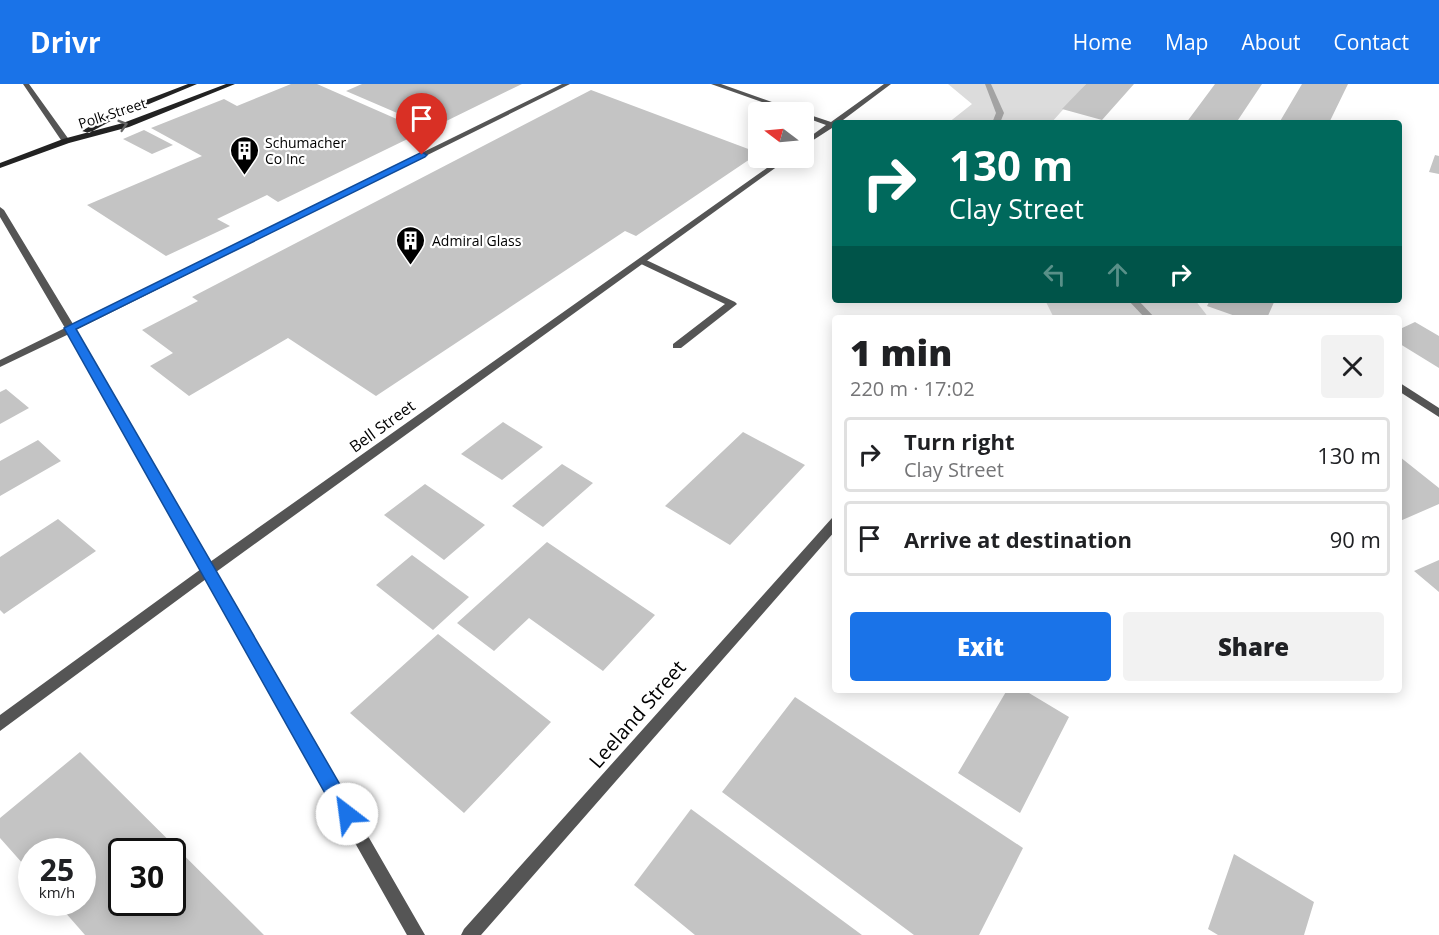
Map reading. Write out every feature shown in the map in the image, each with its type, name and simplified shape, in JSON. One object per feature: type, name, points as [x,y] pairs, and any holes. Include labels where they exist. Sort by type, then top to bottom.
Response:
[{"type":"main road","name":"Polk Street","points":[[66,141],[115,115],[194,84]]},
{"type":"main road","name":"Polk Street","points":[[0,166],[66,141],[126,125],[232,84]]},
{"type":"street","points":[[26,84],[66,141]]},
{"type":"street","points":[[0,364],[567,84]]},
{"type":"street","points":[[714,84],[767,102]]},
{"type":"street","points":[[842,120],[888,84]]},
{"type":"street","points":[[814,119],[832,125]]},
{"type":"street","points":[[814,138],[832,127]]},
{"type":"street","name":"Bell Street","points":[[0,724],[208,571],[771,168]]},
{"type":"street","points":[[0,210],[70,328],[416,935]]},
{"type":"street","points":[[642,261],[732,304],[677,346]]},
{"type":"street","points":[[1402,388],[1439,413]]},
{"type":"street","name":"Leeland Street","points":[[470,935],[832,525]]},
{"type":"shaded area","points":[[948,84],[1086,84],[1054,120],[952,120],[972,104]]},
{"type":"shaded area","points":[[1046,303],[1197,303],[1207,315],[1052,315]]},
{"type":"building","name":"Schumacher Co Inc","points":[[291,84],[317,84],[424,131],[278,202],[267,195],[217,219],[230,226],[166,256],[87,205],[202,156],[151,128],[224,99],[237,106]]},
{"type":"building","points":[[362,84],[522,84],[432,128],[346,91]]},
{"type":"building","points":[[1086,84],[1134,84],[1102,120],[1062,109]]},
{"type":"building","points":[[1215,84],[1262,84],[1238,120],[1188,120]]},
{"type":"building","points":[[1302,84],[1348,84],[1330,120],[1281,120]]},
{"type":"building","name":"Admiral Glass","points":[[591,90],[748,149],[748,160],[636,236],[625,231],[376,396],[288,338],[189,396],[150,366],[173,353],[142,330],[198,301],[192,297]]},
{"type":"building","points":[[144,130],[173,145],[152,154],[123,139]]},
{"type":"building","points":[[1435,155],[1439,156],[1439,174],[1429,172]]},
{"type":"building","points":[[1208,303],[1274,303],[1268,315],[1232,315],[1207,306]]},
{"type":"building","points":[[1415,322],[1439,336],[1439,368],[1402,345],[1402,328]]},
{"type":"building","points":[[6,389],[29,408],[0,424],[0,392]]},
{"type":"building","points":[[503,422],[543,447],[502,480],[461,454]]},
{"type":"building","points":[[743,432],[805,465],[730,545],[665,506]]},
{"type":"building","points":[[38,440],[61,461],[0,496],[0,461]]},
{"type":"building","points":[[1402,459],[1439,488],[1439,504],[1402,520]]},
{"type":"building","points":[[562,464],[593,483],[543,527],[512,506]]},
{"type":"building","points":[[425,484],[485,525],[444,560],[384,515]]},
{"type":"building","points":[[58,519],[96,551],[4,614],[0,610],[0,557]]},
{"type":"building","points":[[547,542],[655,615],[603,671],[529,618],[494,651],[457,623]]},
{"type":"building","points":[[412,555],[469,597],[433,630],[376,585]]},
{"type":"building","points":[[1439,560],[1439,592],[1414,571]]},
{"type":"building","points":[[438,634],[551,722],[464,813],[350,713]]},
{"type":"building","points":[[1005,693],[1029,693],[1069,717],[1020,813],[958,773]]},
{"type":"building","points":[[795,697],[1023,848],[979,935],[914,935],[722,792]]},
{"type":"building","points":[[80,752],[166,838],[108,838],[108,916],[186,916],[186,857],[264,935],[85,935],[68,916],[96,916],[96,838],[18,838],[18,858],[0,838],[0,818]]},
{"type":"building","points":[[691,809],[862,935],[695,935],[634,885]]},
{"type":"building","points":[[1234,854],[1314,902],[1304,935],[1218,935],[1208,929]]},
{"type":"waterway","points":[[988,84],[1000,113],[997,120]]},
{"type":"waterway","points":[[1136,303],[1147,315]]},
{"type":"place","name":"Schumacher Co Inc","points":[[244,176]]},
{"type":"place","name":"Admiral Glass","points":[[411,266]]},
{"type":"route","points":[[347,814],[70,328],[422,155]]}]
